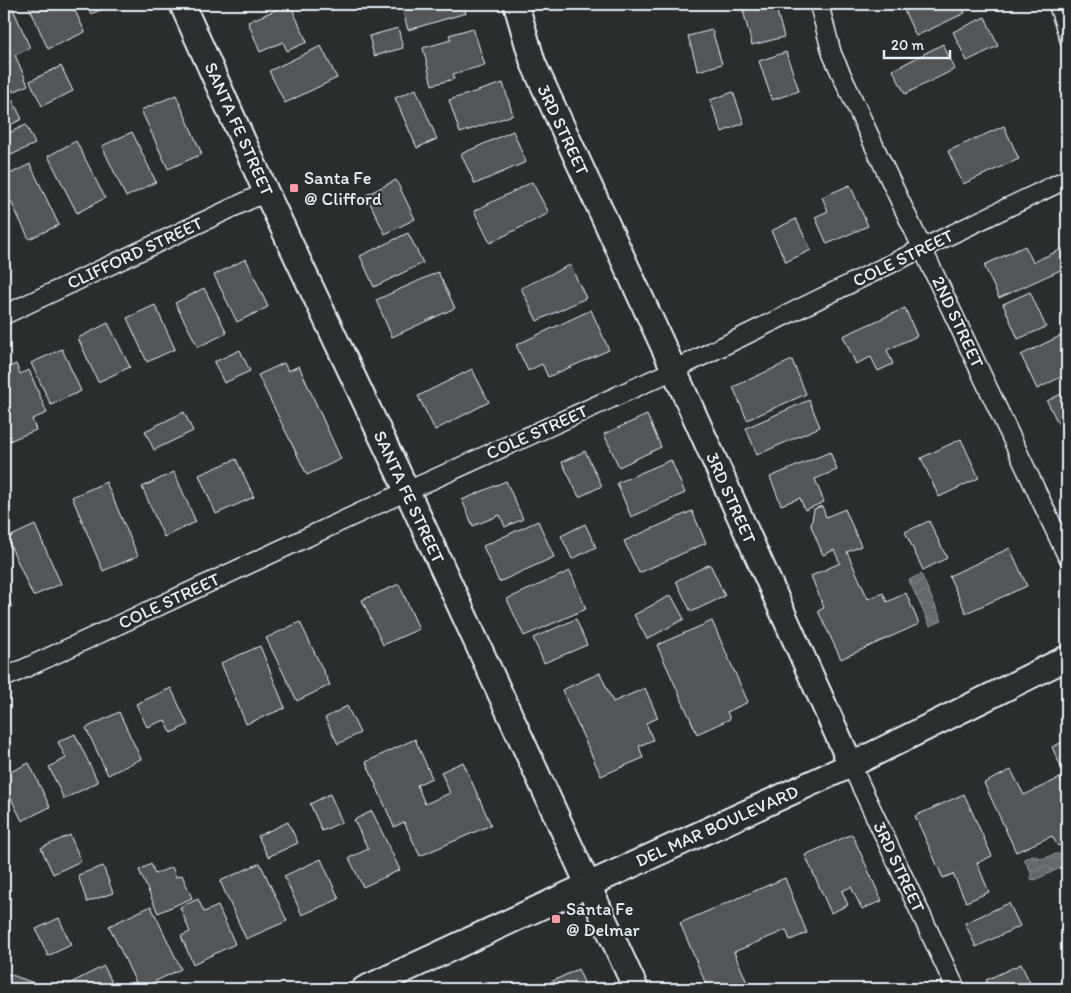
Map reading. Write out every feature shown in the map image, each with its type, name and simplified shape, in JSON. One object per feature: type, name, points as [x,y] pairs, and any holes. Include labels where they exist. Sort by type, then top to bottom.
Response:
[{"type":"street","name":"SANTA FE STREET","points":[[182,4],[266,192],[636,989]]},
{"type":"street","name":"3RD STREET","points":[[516,4],[533,63],[674,370],[851,765],[956,989]]},
{"type":"street","name":"2ND STREET","points":[[820,4],[832,54],[1067,556]]},
{"type":"street","name":"COLE STREET","points":[[4,678],[674,370],[1067,179]]},
{"type":"street","name":"CLIFFORD STREET","points":[[4,315],[266,192]]},
{"type":"street","name":"DEL MAR BOULEVARD","points":[[364,989],[851,765],[1067,658]]},
{"type":"lane","points":[[1053,4],[1067,46]]},
{"type":"water","points":[[921,574],[942,621],[930,626],[909,580]]},
{"type":"water","points":[[1059,854],[1062,858],[1064,866],[1035,880],[1031,879],[1031,872],[1024,859],[1033,855],[1043,858]]},
{"type":"building","points":[[11,4],[30,48],[15,55],[28,85],[13,92],[4,72],[4,5]]},
{"type":"building","points":[[28,4],[72,4],[85,32],[48,49]]},
{"type":"building","points":[[86,4],[114,4],[91,14]]},
{"type":"building","points":[[289,4],[307,42],[287,51],[283,42],[260,52],[248,22]]},
{"type":"building","points":[[401,4],[463,4],[466,13],[408,30]]},
{"type":"building","points":[[775,4],[784,37],[752,45],[743,10]]},
{"type":"building","points":[[901,4],[961,4],[965,13],[916,36]]},
{"type":"building","points":[[985,17],[998,46],[967,61],[953,32]]},
{"type":"building","points":[[398,28],[403,48],[374,56],[369,36]]},
{"type":"building","points":[[473,28],[485,65],[453,74],[454,79],[432,85],[423,48],[451,40],[449,35]]},
{"type":"building","points":[[712,30],[722,64],[698,71],[688,36]]},
{"type":"building","points":[[943,44],[955,69],[905,94],[893,70]]},
{"type":"building","points":[[321,46],[337,78],[285,103],[269,71]]},
{"type":"building","points":[[786,52],[799,91],[772,100],[759,61]]},
{"type":"building","points":[[61,66],[73,91],[42,106],[30,81]]},
{"type":"building","points":[[503,83],[513,115],[460,133],[449,100]]},
{"type":"building","points":[[416,89],[437,139],[417,148],[395,98]]},
{"type":"building","points":[[733,92],[744,123],[722,132],[710,100]]},
{"type":"building","points":[[176,95],[202,154],[168,169],[141,110]]},
{"type":"building","points":[[12,99],[22,119],[4,128],[4,103]]},
{"type":"building","points":[[26,125],[35,144],[11,155],[4,140],[4,135]]},
{"type":"building","points":[[1004,126],[1019,159],[963,184],[948,151]]},
{"type":"building","points":[[513,131],[526,162],[475,184],[461,154]]},
{"type":"building","points":[[132,132],[156,182],[126,197],[102,146]]},
{"type":"building","points":[[76,141],[105,198],[77,213],[48,156]]},
{"type":"building","points":[[30,164],[59,225],[29,239],[4,187],[4,177]]},
{"type":"building","points":[[396,180],[415,219],[385,234],[366,195]]},
{"type":"building","points":[[532,182],[549,213],[490,243],[474,211]]},
{"type":"building","points":[[850,185],[868,226],[827,244],[815,217],[828,211],[822,197]]},
{"type":"building","points":[[796,219],[811,250],[786,262],[771,231]]},
{"type":"building","points":[[408,233],[423,263],[374,287],[360,256]]},
{"type":"building","points":[[1025,246],[1033,262],[1067,247],[1067,267],[999,298],[984,265]]},
{"type":"building","points":[[246,259],[268,307],[237,322],[214,275]]},
{"type":"building","points":[[570,265],[586,298],[537,321],[521,288]]},
{"type":"building","points":[[438,272],[455,308],[392,337],[376,300]]},
{"type":"building","points":[[204,288],[227,333],[198,347],[175,303]]},
{"type":"building","points":[[1030,292],[1046,327],[1018,339],[1003,304]]},
{"type":"building","points":[[155,305],[175,349],[147,362],[127,318]]},
{"type":"building","points":[[905,308],[917,336],[887,350],[893,364],[878,371],[871,357],[856,364],[843,336]]},
{"type":"building","points":[[591,310],[609,350],[548,377],[542,364],[528,371],[516,345]]},
{"type":"building","points":[[108,323],[130,367],[98,382],[78,338]]},
{"type":"building","points":[[1062,335],[1067,347],[1067,374],[1037,389],[1021,355]]},
{"type":"building","points":[[62,349],[81,391],[51,405],[31,363]]},
{"type":"building","points":[[240,350],[250,371],[224,383],[214,362]]},
{"type":"building","points":[[792,360],[806,394],[747,420],[733,387]]},
{"type":"building","points":[[284,363],[288,371],[299,366],[341,459],[307,475],[258,375]]},
{"type":"building","points":[[16,364],[20,374],[29,370],[47,413],[32,419],[36,430],[9,441],[4,428],[4,369]]},
{"type":"building","points":[[472,369],[489,402],[435,430],[418,396]]},
{"type":"building","points":[[1067,391],[1067,431],[1063,433],[1047,401]]},
{"type":"building","points":[[809,400],[820,427],[757,455],[746,428]]},
{"type":"building","points":[[184,412],[193,431],[154,450],[145,431]]},
{"type":"building","points":[[647,415],[661,447],[619,467],[604,434]]},
{"type":"building","points":[[961,439],[979,478],[939,497],[921,458]]},
{"type":"building","points":[[585,451],[602,486],[579,497],[562,462]]},
{"type":"building","points":[[830,452],[837,470],[815,479],[824,502],[805,510],[800,498],[781,505],[770,477]]},
{"type":"building","points":[[236,459],[254,497],[216,514],[199,475]]},
{"type":"building","points":[[671,460],[685,493],[631,517],[617,483]]},
{"type":"building","points":[[174,472],[196,522],[164,537],[142,487]]},
{"type":"building","points":[[506,481],[523,519],[505,527],[500,515],[473,526],[462,500]]},
{"type":"building","points":[[106,482],[138,556],[103,571],[72,497]]},
{"type":"building","points":[[822,506],[826,517],[845,509],[861,546],[847,552],[868,599],[883,593],[887,602],[906,593],[919,624],[841,659],[818,611],[824,608],[811,576],[840,563],[834,550],[823,555],[811,526],[814,509]]},
{"type":"building","points":[[692,511],[706,543],[639,573],[624,541]]},
{"type":"building","points":[[538,521],[554,557],[499,582],[483,546]]},
{"type":"building","points":[[929,521],[947,558],[923,570],[905,532]]},
{"type":"building","points":[[585,524],[596,547],[572,559],[561,536]]},
{"type":"building","points":[[35,525],[61,584],[33,596],[7,538]]},
{"type":"building","points":[[1010,548],[1027,586],[966,613],[949,576]]},
{"type":"building","points":[[710,564],[725,596],[691,612],[676,581]]},
{"type":"building","points":[[570,571],[586,609],[524,636],[507,599]]},
{"type":"building","points":[[399,584],[419,629],[383,645],[362,600]]},
{"type":"building","points":[[4,588],[12,607],[4,611]]},
{"type":"building","points":[[671,595],[684,619],[647,639],[634,615]]},
{"type":"building","points":[[576,619],[587,645],[544,663],[533,638]]},
{"type":"building","points":[[712,621],[748,702],[727,712],[730,719],[697,734],[657,645]]},
{"type":"building","points":[[300,622],[330,685],[297,701],[266,638]]},
{"type":"building","points":[[260,646],[285,708],[246,724],[221,663]]},
{"type":"building","points":[[600,673],[613,702],[645,688],[658,718],[646,723],[653,740],[639,746],[643,758],[601,776],[562,690]]},
{"type":"building","points":[[171,688],[188,725],[171,733],[165,720],[147,727],[136,704]]},
{"type":"building","points":[[347,706],[360,733],[338,744],[325,718]]},
{"type":"building","points":[[119,712],[141,759],[108,775],[86,728]]},
{"type":"building","points":[[75,734],[98,782],[64,799],[49,767],[66,758],[58,742]]},
{"type":"building","points":[[415,739],[432,778],[417,785],[425,804],[450,793],[441,772],[463,762],[491,825],[420,856],[404,822],[394,827],[366,762]]},
{"type":"building","points":[[1067,740],[1067,780],[1052,747]]},
{"type":"building","points":[[29,763],[50,807],[22,821],[4,784],[4,775]]},
{"type":"building","points":[[1011,770],[1024,795],[1060,778],[1067,793],[1067,842],[1058,846],[1052,836],[1016,852],[984,783]]},
{"type":"building","points":[[330,794],[342,822],[322,831],[310,804]]},
{"type":"building","points":[[964,794],[992,856],[977,863],[989,892],[966,902],[953,874],[943,878],[915,816]]},
{"type":"building","points":[[372,811],[400,870],[363,887],[349,858],[368,849],[354,820]]},
{"type":"building","points":[[288,822],[298,843],[268,857],[258,836]]},
{"type":"building","points":[[852,834],[882,901],[862,909],[851,887],[842,891],[848,905],[831,913],[805,855]]},
{"type":"building","points":[[70,835],[81,861],[53,874],[41,848]]},
{"type":"building","points":[[321,859],[339,899],[302,915],[284,876]]},
{"type":"building","points":[[260,863],[287,921],[246,939],[220,881]]},
{"type":"building","points":[[151,864],[155,874],[172,867],[176,877],[182,875],[192,898],[158,913],[139,870]]},
{"type":"building","points":[[103,866],[113,893],[87,902],[78,875]]},
{"type":"building","points":[[785,878],[807,933],[790,940],[786,930],[734,952],[749,987],[745,989],[708,989],[680,923]]},
{"type":"building","points":[[198,899],[204,912],[218,906],[235,944],[193,964],[181,936],[190,932],[180,907]]},
{"type":"building","points":[[1009,903],[1020,926],[976,947],[965,923]]},
{"type":"building","points":[[151,906],[181,969],[139,989],[109,926]]},
{"type":"building","points":[[59,918],[71,945],[48,956],[36,929]]},
{"type":"building","points":[[1021,964],[1033,989],[990,989],[986,980]]},
{"type":"building","points":[[104,966],[115,989],[61,989],[61,988]]},
{"type":"building","points":[[578,969],[587,989],[536,989]]},
{"type":"building","points":[[6,973],[37,984],[36,989],[4,989]]},
{"type":"place","name":"Santa Fe @ Clifford","points":[[294,188]]},
{"type":"place","name":"Santa Fe @ Delmar","points":[[556,919]]}]
